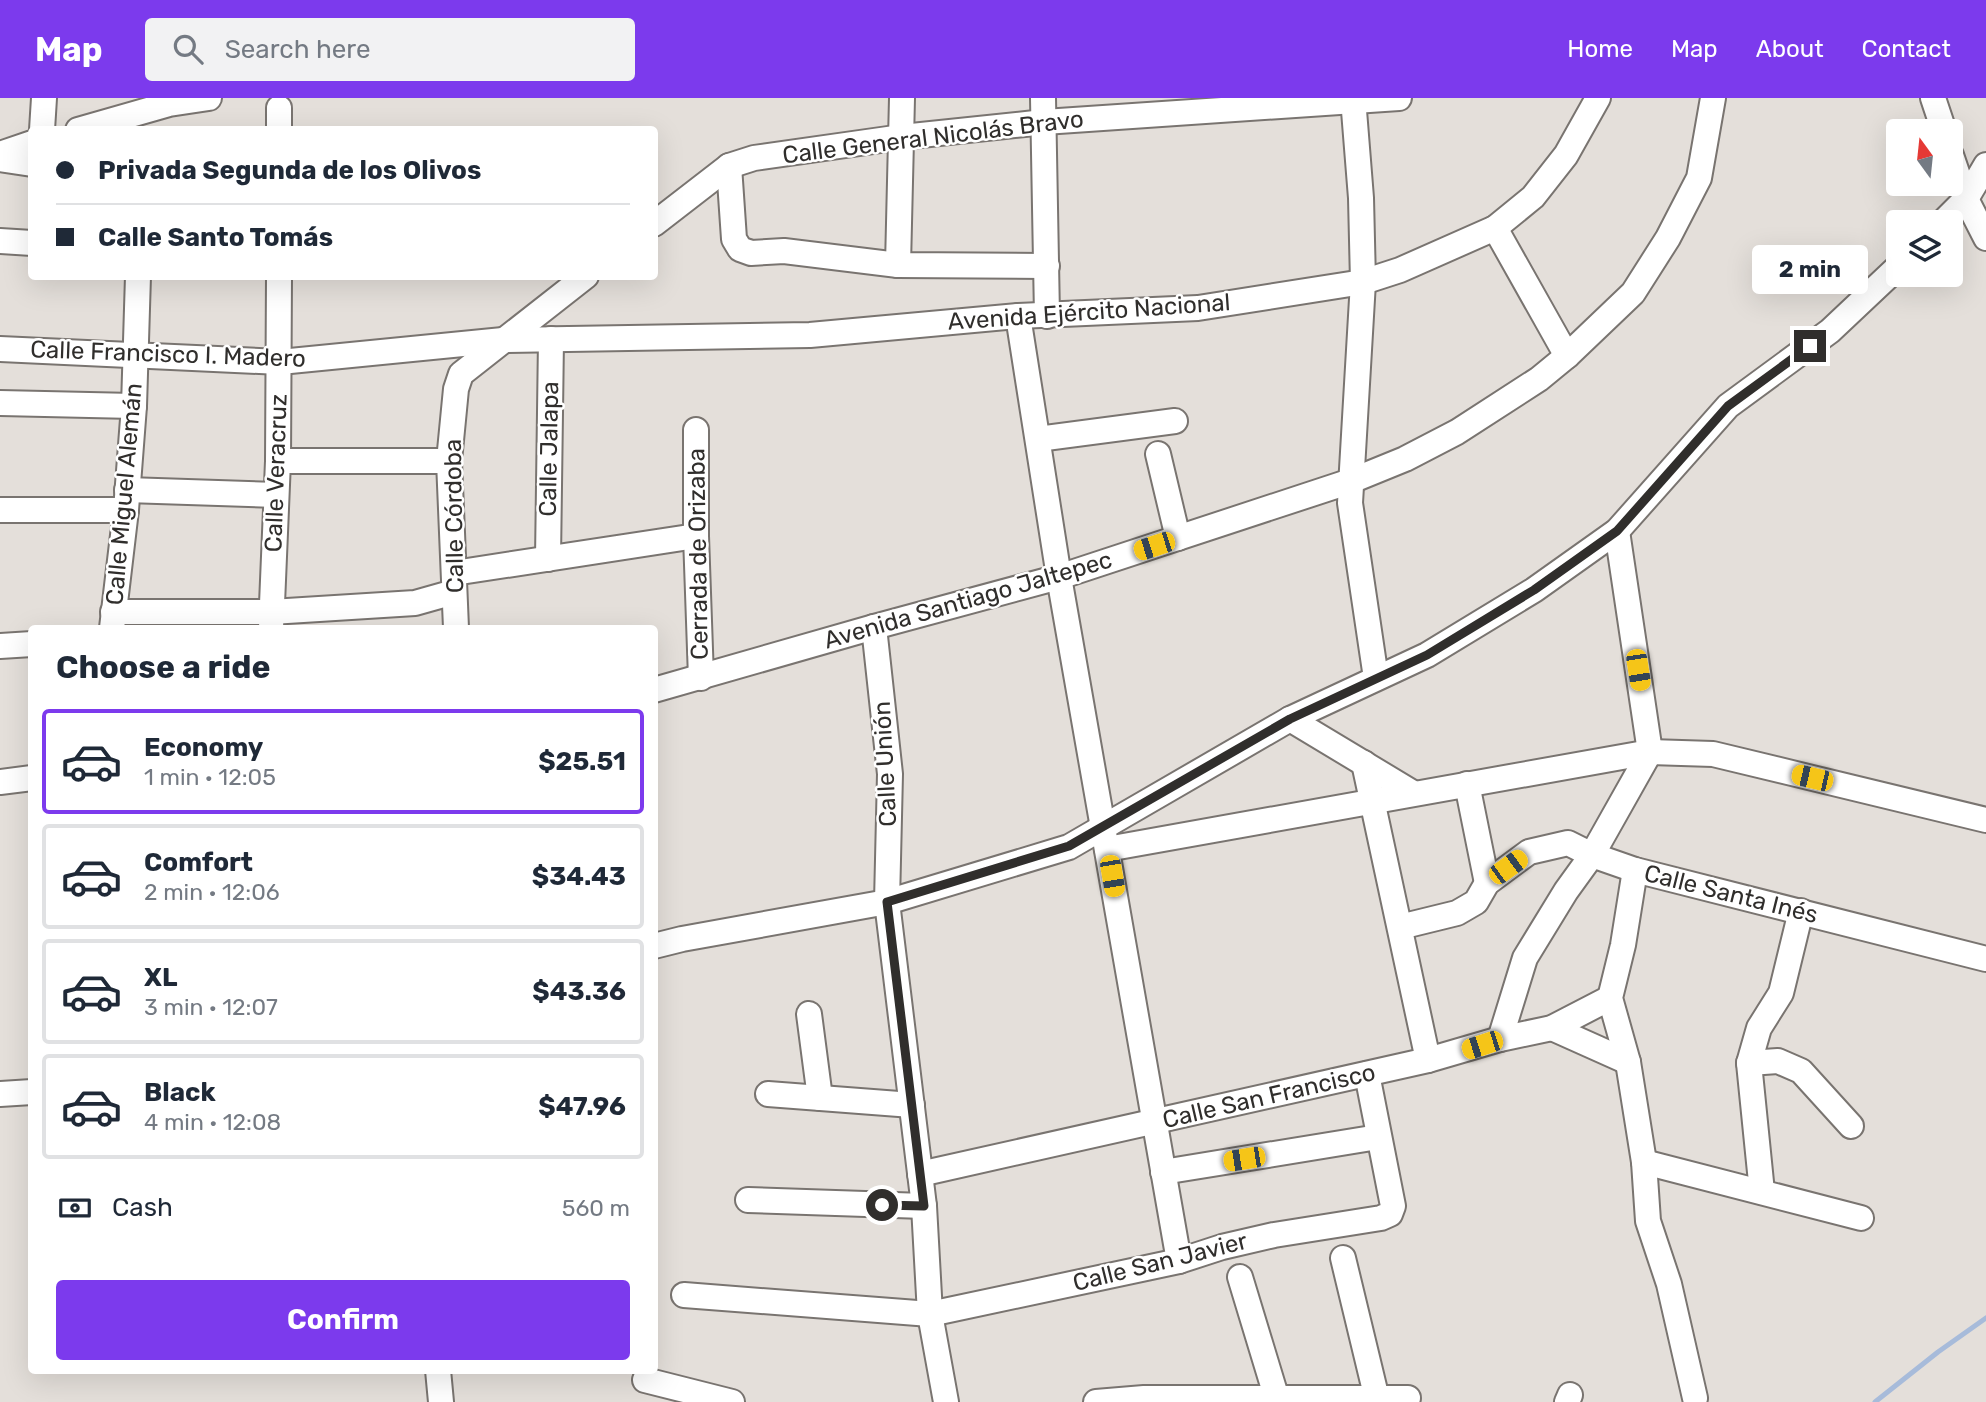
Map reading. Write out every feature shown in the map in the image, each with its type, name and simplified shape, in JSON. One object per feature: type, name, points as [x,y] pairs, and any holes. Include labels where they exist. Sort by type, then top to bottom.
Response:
[{"type":"street","points":[[42,126],[44,98]]},
{"type":"street","points":[[92,126],[169,104],[209,98]]},
{"type":"street","points":[[898,265],[902,98]]},
{"type":"street","name":"Calle General Nicolás Bravo","points":[[658,221],[729,166],[754,158],[902,137],[1044,110],[1399,98]]},
{"type":"street","name":"Avenida Ejército Nacional","points":[[503,340],[810,335],[1018,316],[1198,307],[1363,282],[1400,270],[1495,228],[1533,197],[1558,166],[1598,98]]},
{"type":"street","name":"Avenida Santiago Jaltepec","points":[[658,689],[1059,577],[1351,481],[1405,459],[1457,432],[1539,379],[1633,293],[1668,238],[1699,178],[1713,98]]},
{"type":"street","points":[[1933,98],[1940,119]]},
{"type":"street","points":[[1353,99],[1362,198],[1363,282],[1350,503],[1376,678]]},
{"type":"street","points":[[1044,110],[1046,316]]},
{"type":"street","points":[[0,153],[28,144]]},
{"type":"street","points":[[0,159],[28,163]]},
{"type":"street","points":[[1955,210],[1966,199],[1986,165]]},
{"type":"street","points":[[729,166],[734,239],[740,249],[751,253],[783,251],[898,265],[1047,266]]},
{"type":"street","points":[[1964,193],[1986,238]]},
{"type":"street","points":[[1495,228],[1567,356]]},
{"type":"street","points":[[0,241],[28,243]]},
{"type":"street","points":[[1105,837],[1290,719],[1427,655],[1451,641],[1534,590],[1617,531],[1728,406],[1830,331],[1886,278]]},
{"type":"street","name":"Calle Miguel Alemán","points":[[113,620],[127,500],[134,406],[138,280]]},
{"type":"street","name":"Calle Veracruz","points":[[271,620],[278,461],[279,280]]},
{"type":"street","points":[[503,340],[581,280]]},
{"type":"street","points":[[1018,316],[1059,577],[1179,1261]]},
{"type":"street","name":"Calle Jalapa","points":[[548,559],[551,339]]},
{"type":"street","name":"Calle Francisco I. Madero","points":[[0,349],[280,362],[503,340]]},
{"type":"street","name":"Calle Córdoba","points":[[456,625],[449,461],[456,389],[461,374],[503,340]]},
{"type":"street","points":[[0,403],[134,406]]},
{"type":"street","points":[[1038,439],[1175,421]]},
{"type":"street","name":"Cerrada de Orizaba","points":[[696,430],[696,536],[701,678]]},
{"type":"street","points":[[1158,454],[1178,538]]},
{"type":"street","points":[[278,461],[449,461]]},
{"type":"street","points":[[0,510],[127,500],[276,495]]},
{"type":"street","points":[[1500,1039],[1525,958],[1566,891],[1592,855],[1650,752],[1617,531]]},
{"type":"street","points":[[113,620],[271,620],[415,603],[454,582],[548,559],[696,536]]},
{"type":"street","name":"Calle Unión","points":[[874,627],[890,774],[887,902],[924,1206],[930,1314],[946,1402]]},
{"type":"street","points":[[0,646],[28,644]]},
{"type":"street","points":[[1290,719],[1413,793]]},
{"type":"street","points":[[658,945],[887,902],[1105,837],[1372,802],[1650,752],[1713,754],[1986,820]]},
{"type":"street","points":[[1364,764],[1428,1060]]},
{"type":"street","points":[[0,782],[28,778]]},
{"type":"street","points":[[1467,784],[1487,883]]},
{"type":"street","name":"Calle Santa Inés","points":[[1400,928],[1457,913],[1476,902],[1487,883],[1529,852],[1568,844],[1635,870],[1986,960]]},
{"type":"street","points":[[1635,870],[1623,946],[1610,998],[1628,1062],[1644,1162],[1648,1222],[1669,1284],[1695,1398]]},
{"type":"street","points":[[1762,1192],[1749,1063],[1759,1028],[1781,993],[1801,911]]},
{"type":"street","name":"Calle San Francisco","points":[[920,1174],[1428,1060],[1500,1039],[1552,1028],[1610,998]]},
{"type":"street","points":[[809,1014],[820,1098]]},
{"type":"street","points":[[1552,1028],[1628,1062]]},
{"type":"street","points":[[1749,1063],[1778,1061],[1801,1071],[1851,1126]]},
{"type":"street","points":[[1163,1172],[1378,1137],[1367,1074]]},
{"type":"street","points":[[0,1094],[28,1092]]},
{"type":"street","points":[[768,1094],[912,1105]]},
{"type":"street","name":"Calle San Javier","points":[[684,1295],[930,1314],[1179,1261],[1248,1241],[1381,1218],[1390,1214],[1393,1206],[1378,1137]]},
{"type":"street","points":[[1644,1162],[1861,1218]]},
{"type":"street","points":[[748,1200],[924,1206]]},
{"type":"street","points":[[1343,1258],[1377,1399]]},
{"type":"street","points":[[1240,1277],[1277,1399]]},
{"type":"street","points":[[438,1374],[441,1402]]},
{"type":"street","points":[[645,1380],[732,1402]]},
{"type":"street","points":[[1096,1402],[1144,1398],[1408,1398]]},
{"type":"waterway","points":[[1875,1402],[1986,1318]]},
{"type":"route","points":[[882,1205],[924,1206],[887,902],[1069,846],[1290,719],[1427,655],[1534,590],[1617,531],[1728,406],[1810,346]]}]
